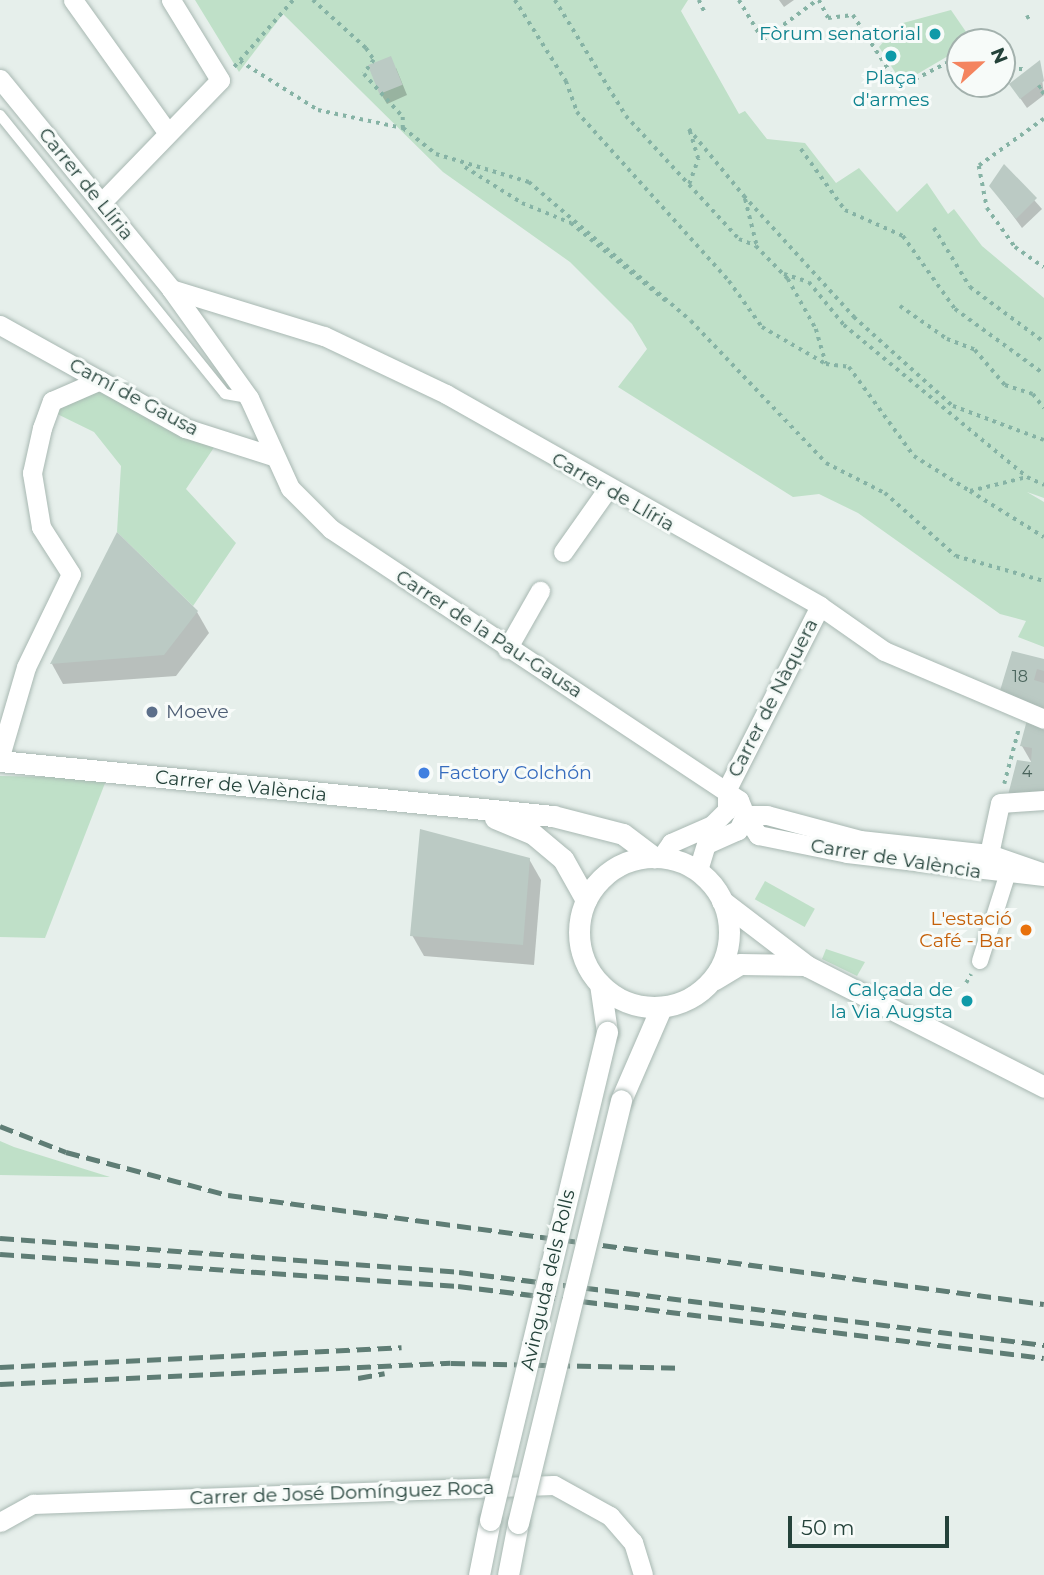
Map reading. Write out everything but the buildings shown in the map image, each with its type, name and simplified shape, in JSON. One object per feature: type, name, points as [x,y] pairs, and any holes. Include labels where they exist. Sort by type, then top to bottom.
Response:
[{"type":"main road","name":"Carrer de València","points":[[0,759],[576,822],[623,834],[658,857]]},
{"type":"main road","name":"Carrer de València","points":[[481,811],[533,834],[563,859],[586,900]]},
{"type":"main road","points":[[807,966],[740,964],[713,980],[690,999],[661,1008],[638,1006],[600,984],[583,959],[579,929],[586,900],[603,877],[627,862],[658,857],[698,872],[722,901],[807,966],[1044,1087]]},
{"type":"main road","points":[[713,980],[726,955],[729,928],[722,901]]},
{"type":"main road","name":"Avinguda dels Rolls","points":[[479,1575],[607,1032],[600,984]]},
{"type":"main road","name":"Avinguda dels Rolls","points":[[508,1575],[621,1100],[645,1032],[661,1008]]},
{"type":"street","points":[[73,0],[167,132]]},
{"type":"street","points":[[101,203],[220,80],[171,0]]},
{"type":"street","name":"Carrer de Llíria","points":[[0,79],[171,289],[249,398]]},
{"type":"street","name":"Carrer de Llíria","points":[[171,289],[324,337],[446,394],[606,491],[820,606],[884,651],[1044,719]]},
{"type":"street","name":"Camí de Gausa","points":[[0,325],[185,428],[273,456]]},
{"type":"street","points":[[0,759],[26,667],[71,575],[41,527],[32,473],[42,428],[52,401],[100,380]]},
{"type":"street","name":"Carrer de la Pau-Gausa","points":[[249,398],[273,456],[290,488],[331,529],[507,649],[727,789]]},
{"type":"street","points":[[564,552],[606,491]]},
{"type":"street","points":[[507,649],[540,590]]},
{"type":"street","name":"Carrer de Nàquera","points":[[658,857],[671,843],[712,825],[727,810],[727,789],[820,606]]},
{"type":"street","points":[[698,872],[706,844],[738,830],[751,820],[727,789]]},
{"type":"street","points":[[989,854],[1000,803],[1044,800]]},
{"type":"street","name":"Carrer de València","points":[[751,820],[860,839],[989,854],[1044,875]]},
{"type":"street","name":"Carrer de València","points":[[751,820],[847,853],[1007,876],[1044,875]]},
{"type":"street","points":[[980,961],[1007,876]]},
{"type":"street","name":"Carrer de José Domínguez Roca","points":[[0,1522],[33,1504],[554,1485],[610,1516],[633,1542],[643,1575]]},
{"type":"lane","points":[[0,115],[225,394],[249,398]]},
{"type":"path","points":[[220,80],[293,0]]},
{"type":"path","points":[[313,0],[366,48],[374,60],[364,74],[403,117],[403,128]]},
{"type":"path","points":[[514,0],[566,81],[576,112],[729,281],[762,327],[826,363],[849,367],[914,456],[1044,537]]},
{"type":"path","points":[[555,0],[626,116],[739,239],[756,246],[783,274],[816,329],[826,363]]},
{"type":"path","points":[[699,0],[705,13]]},
{"type":"path","points":[[738,0],[763,40],[818,0],[828,18],[853,15],[900,87],[946,63]]},
{"type":"path","points":[[1026,18],[1032,15]]},
{"type":"path","points":[[240,61],[318,110],[403,128],[522,203],[571,223],[624,272],[673,305]]},
{"type":"path","points":[[1016,69],[1024,69]]},
{"type":"path","points":[[1041,91],[1044,84]]},
{"type":"path","points":[[1044,119],[979,166],[987,208],[1015,247],[1044,267]]},
{"type":"path","points":[[688,184],[698,159],[689,128],[744,196],[855,317],[953,406],[1044,440]]},
{"type":"path","points":[[801,149],[845,210],[903,236],[955,309],[1044,374]]},
{"type":"path","points":[[460,164],[529,182],[673,305],[826,463],[885,493],[956,556],[1044,581]]},
{"type":"path","points":[[744,196],[756,246]]},
{"type":"path","points":[[934,228],[970,287],[1044,342]]},
{"type":"path","points":[[783,274],[809,282],[844,325],[1027,477],[1044,485]]},
{"type":"path","points":[[900,306],[947,339],[975,350],[1006,385],[1033,394],[1044,408]]},
{"type":"path","points":[[970,491],[1027,477]]},
{"type":"path","points":[[1000,803],[1024,712]]},
{"type":"green space","points":[[195,0],[688,0],[681,11],[739,114],[745,111],[767,139],[805,143],[836,183],[859,168],[897,212],[927,183],[948,214],[954,209],[982,246],[1044,298],[1044,498],[1027,492],[1044,502],[1044,647],[1018,637],[1026,621],[1000,614],[858,513],[819,494],[793,497],[618,387],[647,349],[632,324],[570,262],[443,172],[283,14],[239,72]]},
{"type":"green space","points":[[951,10],[963,28],[946,28],[946,57],[902,83],[879,47],[890,34],[894,40],[903,35],[903,23]]},
{"type":"green space","points":[[100,380],[215,446],[186,489],[236,543],[193,606],[117,532],[121,466],[94,432],[49,410]]},
{"type":"green space","points":[[0,776],[107,778],[45,938],[0,937]]},
{"type":"green space","points":[[765,881],[815,909],[805,927],[755,899]]},
{"type":"green space","points":[[826,949],[865,962],[857,976],[822,959]]},
{"type":"green space","points":[[0,1141],[14,1147],[110,1177],[0,1175]]},
{"type":"railway","points":[[0,1126],[66,1152],[228,1195],[1044,1304]]},
{"type":"railway","points":[[0,1238],[459,1272],[1044,1345]]},
{"type":"railway","points":[[0,1254],[458,1286],[1044,1358]]},
{"type":"railway","points":[[0,1367],[402,1347]]},
{"type":"railway","points":[[0,1384],[451,1363],[681,1368]]},
{"type":"railway","points":[[358,1378],[385,1373]]},
{"type":"place","name":"Fòrum senatorial","points":[[935,34]]},
{"type":"place","name":"Plaça d'armes","points":[[891,56]]},
{"type":"place","name":"Moeve","points":[[152,712]]},
{"type":"place","name":"Factory Colchón","points":[[424,773]]},
{"type":"place","name":"L'estació Café - Bar","points":[[1026,930]]},
{"type":"place","name":"Calçada de la Via Augsta","points":[[967,1001]]}]
